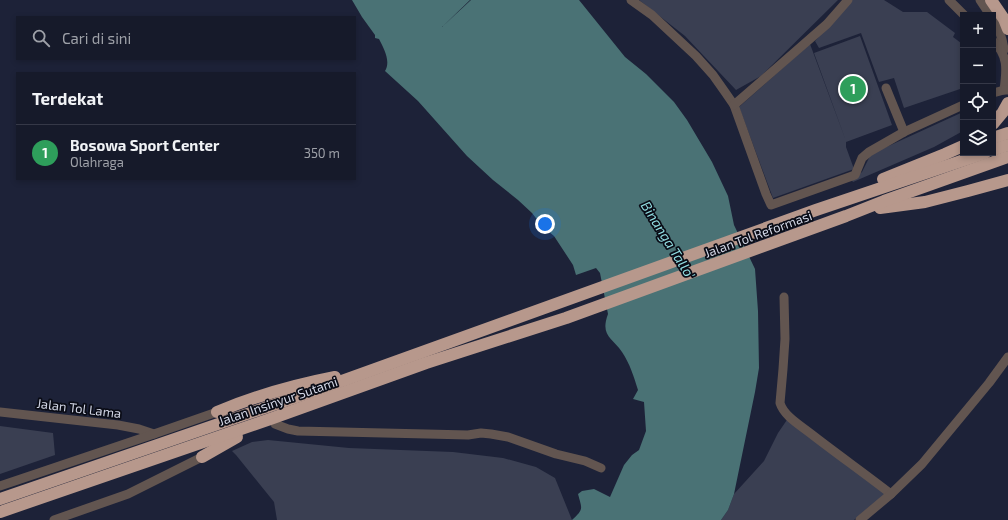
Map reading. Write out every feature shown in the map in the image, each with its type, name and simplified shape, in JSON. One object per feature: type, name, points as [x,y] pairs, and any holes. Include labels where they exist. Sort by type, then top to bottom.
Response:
[{"type":"highway","points":[[991,0],[1004,19],[1008,29]]},
{"type":"highway","points":[[996,120],[1008,103]]},
{"type":"highway","points":[[996,137],[1008,133]]},
{"type":"highway","points":[[996,149],[1008,145]]},
{"type":"highway","points":[[816,210],[844,196],[960,148]]},
{"type":"highway","points":[[816,210],[976,156]]},
{"type":"highway","points":[[846,216],[1008,157]]},
{"type":"highway","points":[[846,216],[885,207],[924,202],[1008,180]]},
{"type":"highway","name":"Jalan Tol Reformasi","points":[[559,302],[816,210]]},
{"type":"highway","name":"Jalan Tol Reformasi","points":[[566,318],[846,216]]},
{"type":"highway","name":"Jalan Insinyur Sutami","points":[[0,499],[372,370],[559,302]]},
{"type":"highway","name":"Jalan Insinyur Sutami","points":[[0,512],[268,420],[426,363],[566,318]]},
{"type":"highway","points":[[217,412],[241,402],[304,383],[372,370]]},
{"type":"highway","points":[[202,457],[268,420]]},
{"type":"street","points":[[631,0],[652,15],[696,56],[713,75],[734,105],[771,205],[854,175],[865,154],[904,132],[960,106]]},
{"type":"street","points":[[734,105],[827,24],[848,0]]},
{"type":"street","points":[[949,0],[961,12]]},
{"type":"street","points":[[980,0],[988,12]]},
{"type":"street","points":[[996,26],[1000,33],[1007,60],[1006,90],[996,93]]},
{"type":"street","points":[[996,43],[1004,50]]},
{"type":"street","points":[[886,88],[904,132]]},
{"type":"street","points":[[784,296],[785,338],[780,403],[781,407],[789,416],[826,446],[891,494]]},
{"type":"street","points":[[860,520],[891,494],[922,464],[1008,357]]},
{"type":"street","name":"Jalan Tol Lama","points":[[0,412],[118,425],[154,434]]},
{"type":"street","points":[[0,486],[217,412]]},
{"type":"street","points":[[268,420],[285,428],[298,431],[468,435],[481,433],[491,434],[508,437],[556,454],[585,461],[601,468]]},
{"type":"street","points":[[54,520],[128,494],[202,457]]},
{"type":"shaded area","points":[[639,0],[838,0],[761,76],[736,90],[685,36]]},
{"type":"shaded area","points":[[852,0],[884,0],[903,12],[927,12],[955,33],[953,37],[960,42],[960,89],[904,108],[894,78],[879,82],[861,33],[819,48],[815,41]]},
{"type":"shaded area","points":[[860,36],[892,125],[846,142],[846,147],[854,169],[773,198],[739,107],[810,44],[846,141],[814,53]]},
{"type":"shaded area","points":[[960,113],[960,133],[934,147],[853,182],[851,179],[862,172],[871,154]]},
{"type":"shaded area","points":[[791,414],[885,494],[854,520],[721,520],[728,510],[734,494],[764,461],[778,433]]},
{"type":"shaded area","points":[[0,426],[53,433],[55,455],[0,474]]},
{"type":"shaded area","points":[[268,440],[349,448],[453,452],[503,458],[536,467],[555,478],[572,520],[277,520],[274,502],[232,451],[252,442]]},
{"type":"water","name":"Binanga Tallo'","points":[[352,0],[470,0],[442,27],[471,0],[579,0],[625,57],[646,74],[674,102],[687,120],[712,162],[728,196],[734,225],[755,269],[758,311],[759,368],[734,494],[728,510],[721,520],[572,520],[580,511],[581,506],[578,494],[582,491],[594,489],[610,497],[624,465],[632,455],[639,450],[646,431],[644,402],[633,399],[638,390],[632,371],[622,352],[606,332],[605,327],[608,314],[600,273],[596,268],[576,275],[573,265],[554,236],[542,226],[532,213],[518,200],[467,156],[418,101],[385,71],[387,67],[387,59],[383,47],[379,39],[375,38],[375,35]]},
{"type":"place","name":"Bosowa Sport Center","points":[[853,89]]}]
